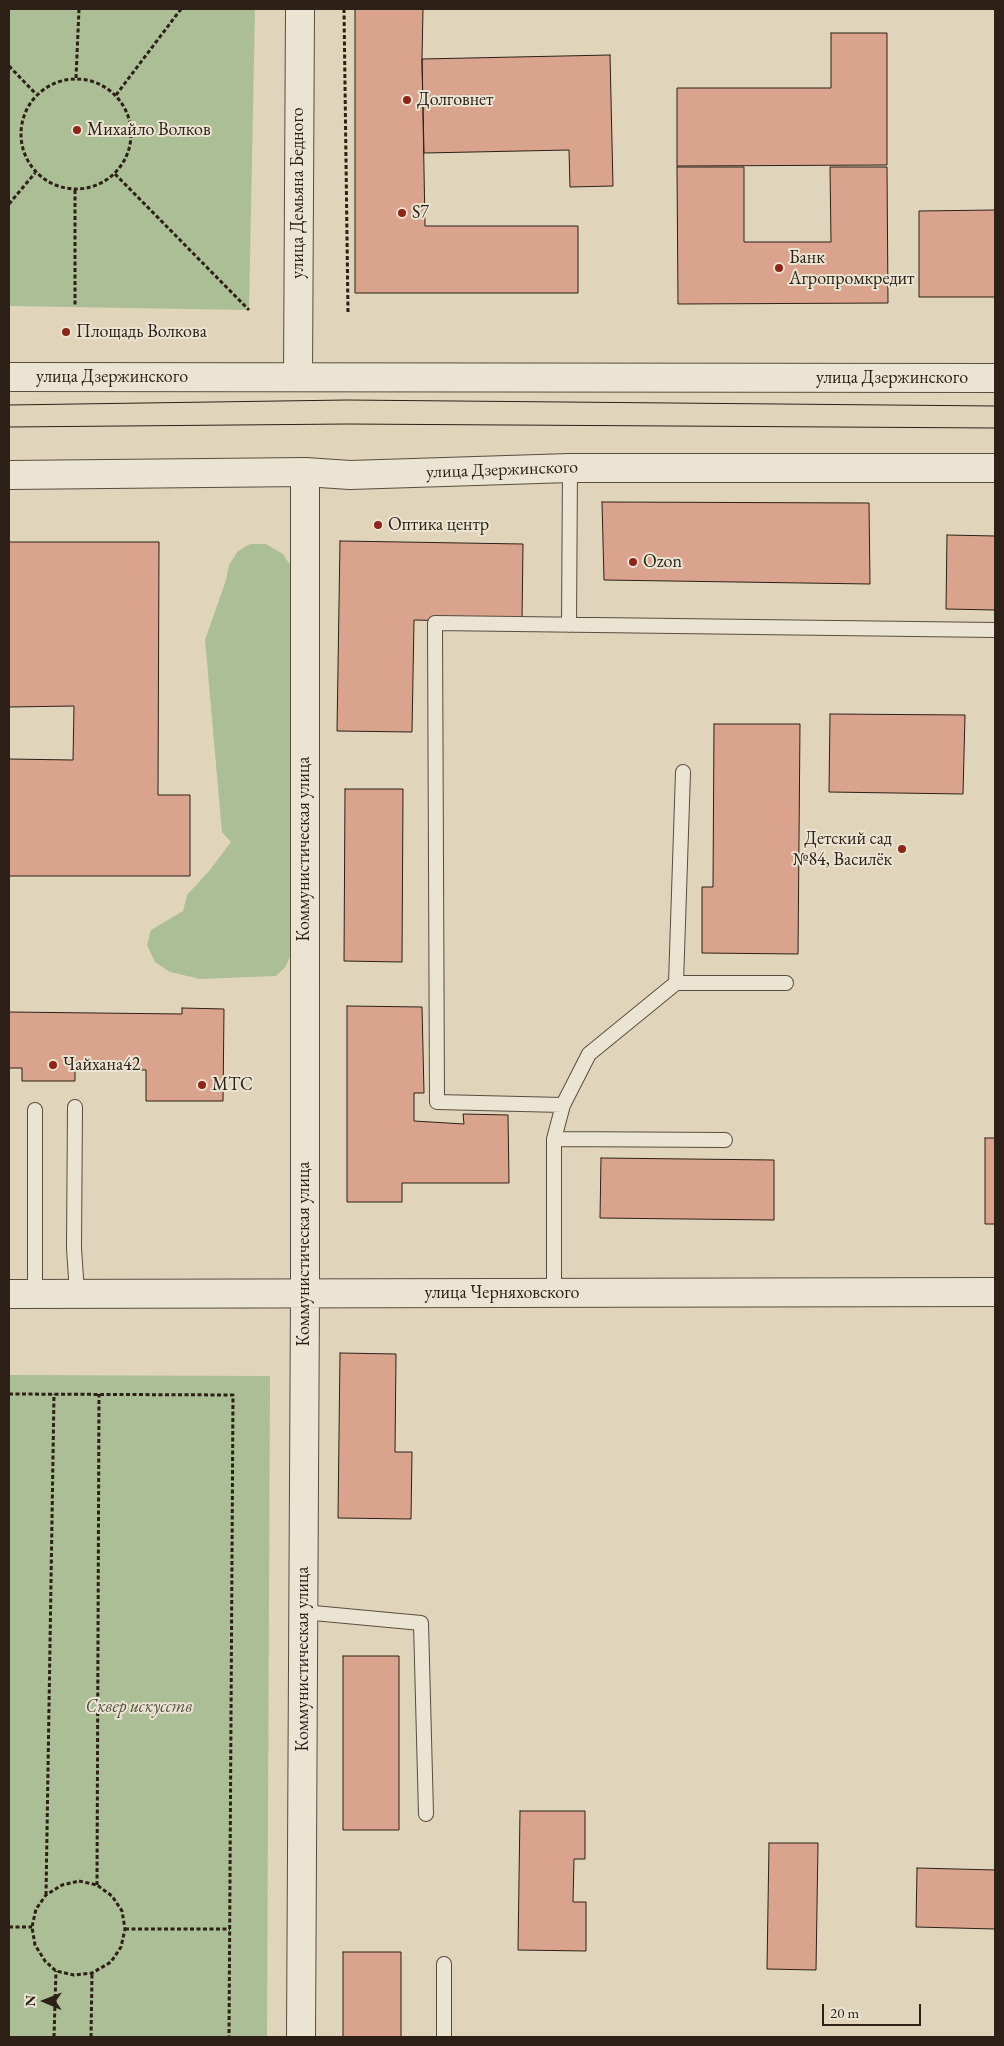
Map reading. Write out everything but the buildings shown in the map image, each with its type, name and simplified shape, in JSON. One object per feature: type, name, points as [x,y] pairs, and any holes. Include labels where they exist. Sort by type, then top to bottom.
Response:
[{"type":"street","name":"улица Демьяна Бедного","points":[[298,377],[300,9]]},
{"type":"street","name":"улица Дзержинского","points":[[9,377],[995,378]]},
{"type":"street","name":"улица Дзержинского","points":[[9,474],[305,472],[350,474],[570,468],[995,468]]},
{"type":"street","name":"Коммунистическая улица","points":[[301,2037],[305,1294],[305,472]]},
{"type":"street","name":"улица Черняховского","points":[[9,1294],[995,1292]]},
{"type":"lane","points":[[568,624],[570,468]]},
{"type":"lane","points":[[563,1105],[437,1102],[435,623],[995,630]]},
{"type":"lane","points":[[676,983],[684,772]]},
{"type":"lane","points":[[554,1293],[554,1139],[563,1105],[589,1054],[676,983],[786,983]]},
{"type":"lane","points":[[75,1107],[74,1248],[77,1293]]},
{"type":"lane","points":[[35,1110],[35,1294]]},
{"type":"lane","points":[[554,1139],[725,1140]]},
{"type":"lane","points":[[303,1612],[421,1623],[426,1814]]},
{"type":"lane","points":[[444,1964],[444,2037]]},
{"type":"path","points":[[76,78],[79,9]]},
{"type":"path","points":[[116,95],[181,9]]},
{"type":"path","points":[[344,9],[348,312]]},
{"type":"path","points":[[9,66],[36,94]]},
{"type":"path","points":[[76,78],[98,82],[116,95],[128,114],[132,135],[127,156],[114,174],[96,186],[74,190],[53,185],[35,173],[23,154],[20,133],[24,112],[36,94],[55,82],[76,78]]},
{"type":"path","points":[[9,204],[35,173]]},
{"type":"path","points":[[114,174],[249,310]]},
{"type":"path","points":[[74,190],[75,306]]},
{"type":"path","points":[[9,1394],[233,1395],[229,2037]]},
{"type":"path","points":[[46,1894],[54,1394]]},
{"type":"path","points":[[97,1885],[99,1394]]},
{"type":"path","points":[[79,1881],[97,1885],[112,1896],[122,1911],[125,1929],[121,1947],[111,1962],[92,1973],[74,1975],[56,1971],[45,1960],[35,1945],[32,1927],[36,1909],[46,1894],[62,1885],[79,1881]]},
{"type":"path","points":[[9,1927],[32,1927]]},
{"type":"path","points":[[125,1929],[230,1929]]},
{"type":"path","points":[[54,2037],[56,1971]]},
{"type":"path","points":[[90,2037],[92,1973]]},
{"type":"green space","name":"Площадь Волкова","points":[[9,9],[255,9],[249,310],[9,306]]},
{"type":"green space","points":[[250,544],[266,544],[283,554],[292,568],[291,954],[286,966],[276,976],[200,979],[170,972],[155,962],[147,945],[151,930],[183,911],[187,895],[209,871],[231,842],[222,832],[205,640],[226,580],[229,565],[238,551]]},
{"type":"green space","name":"Сквер искусств","points":[[9,1375],[270,1376],[267,2037],[9,2037]]},
{"type":"tram line","points":[[9,405],[347,400],[995,406]]},
{"type":"tram line","points":[[9,427],[347,424],[995,428]]},
{"type":"place","name":"Долговнет","points":[[407,100]]},
{"type":"place","name":"Михайло Волков","points":[[77,130]]},
{"type":"place","name":"S7","points":[[402,213]]},
{"type":"place","name":"Банк Агропромкредит","points":[[779,268]]},
{"type":"place","name":"Площадь Волкова","points":[[66,332]]},
{"type":"place","name":"Оптика центр","points":[[378,525]]},
{"type":"place","name":"Ozon","points":[[633,562]]},
{"type":"place","name":"Детский сад №84, Василёк","points":[[902,849]]},
{"type":"place","name":"Чайхана42","points":[[53,1065]]},
{"type":"place","name":"МТС","points":[[202,1085]]}]
